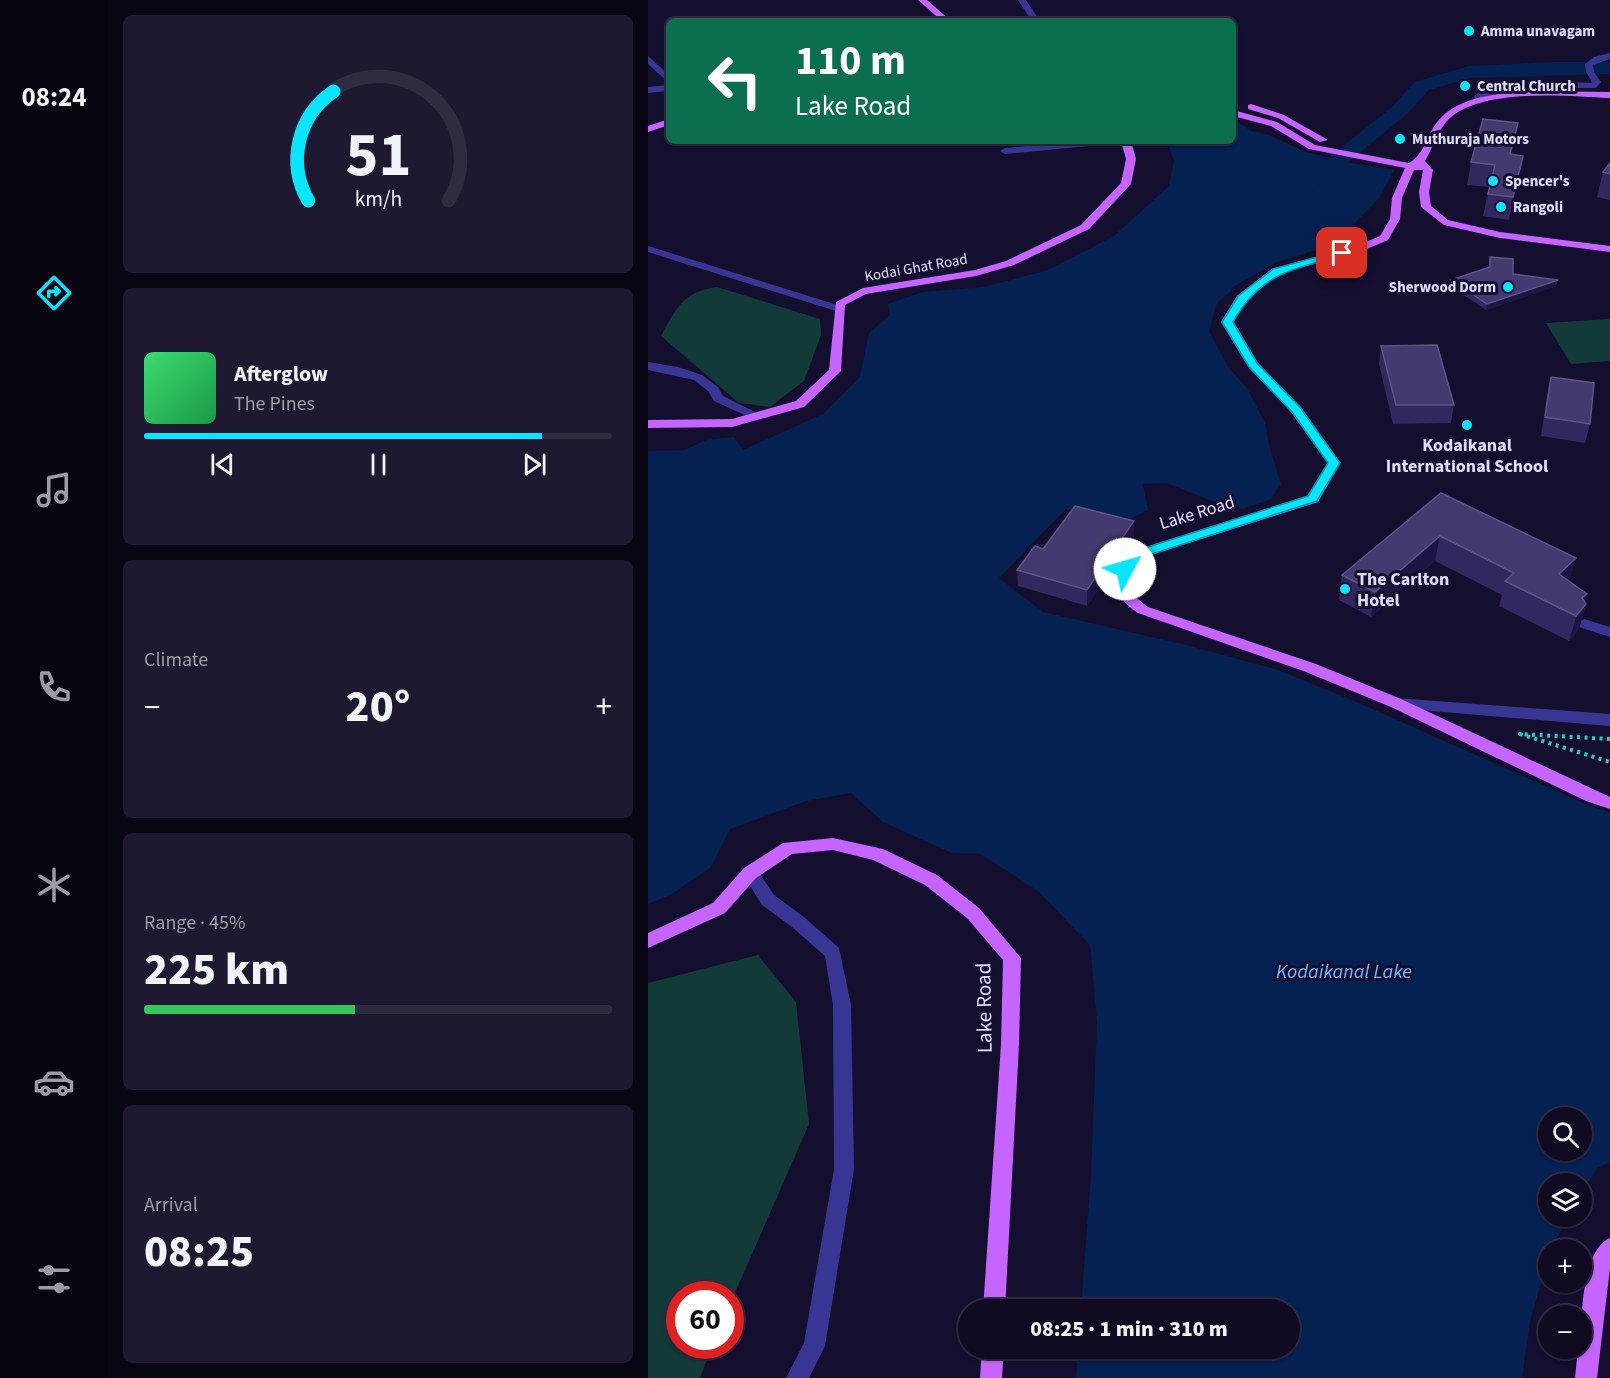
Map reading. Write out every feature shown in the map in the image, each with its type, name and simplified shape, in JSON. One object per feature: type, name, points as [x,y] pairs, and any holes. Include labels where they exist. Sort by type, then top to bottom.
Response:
[{"type":"main road","points":[[922,0],[943,18]]},
{"type":"main road","points":[[1610,95],[1544,93],[1480,101],[1448,114],[1420,166],[1426,207],[1444,222],[1500,236],[1610,249]]},
{"type":"main road","points":[[1236,106],[1276,112],[1333,148]]},
{"type":"main road","points":[[1236,113],[1262,119],[1312,147],[1333,148],[1420,166]]},
{"type":"main road","points":[[648,129],[666,123]]},
{"type":"main road","name":"Kodai Ghat Road","points":[[840,309],[840,304],[863,291],[895,284],[976,273],[1010,263],[1085,227],[1126,184],[1131,159],[1127,144]]},
{"type":"main road","name":"Lake Road","points":[[1420,166],[1397,198],[1395,219],[1384,238],[1358,249],[1309,260],[1276,271],[1241,298],[1227,322],[1253,365],[1296,410],[1334,463],[1313,499],[1139,554],[1125,569],[1123,584],[1128,598],[1143,610],[1311,668],[1396,703],[1592,798],[1610,803]]},
{"type":"main road","points":[[648,424],[732,423],[800,404],[835,371],[840,309]]},
{"type":"main road","name":"Lake Road","points":[[648,941],[719,908],[750,873],[789,848],[833,844],[877,854],[931,880],[973,912],[1012,958],[1010,1044],[995,1299]]},
{"type":"main road","points":[[1586,1378],[1598,1269],[1610,1248]]},
{"type":"main road","points":[[991,1378],[992,1359]]},
{"type":"street","points":[[1022,0],[1034,18]]},
{"type":"street","points":[[1480,101],[1478,96],[1487,92],[1526,84],[1593,86],[1597,82],[1590,68],[1597,59],[1610,56]]},
{"type":"street","points":[[648,59],[666,77]]},
{"type":"street","points":[[648,90],[666,88]]},
{"type":"street","points":[[1005,151],[1078,144]]},
{"type":"street","points":[[648,249],[840,309]]},
{"type":"street","points":[[648,366],[687,374],[716,390],[718,398],[756,416]]},
{"type":"street","points":[[1584,624],[1610,632]]},
{"type":"street","points":[[1396,703],[1610,720]]},
{"type":"street","points":[[750,873],[768,900],[798,922],[833,953],[842,1005],[844,1169],[814,1346],[797,1378]]},
{"type":"path","points":[[1610,739],[1520,734],[1610,762]]},
{"type":"green space","points":[[717,287],[820,319],[821,335],[804,381],[770,407],[739,403],[661,336],[676,310],[688,297],[705,289]]},
{"type":"green space","points":[[1610,319],[1610,361],[1571,364],[1546,323]]},
{"type":"green space","points":[[758,955],[796,1002],[809,1124],[740,1281],[666,1281],[666,1359],[707,1359],[700,1378],[648,1378],[648,983]]},
{"type":"water","name":"Kodaikanal Lake","points":[[1236,121],[1251,131],[1269,135],[1306,152],[1350,163],[1394,170],[1379,198],[1335,244],[1277,262],[1231,288],[1230,292],[1217,303],[1209,331],[1228,367],[1247,388],[1265,423],[1269,446],[1281,484],[1271,499],[1242,509],[1207,499],[1167,483],[1143,484],[1148,510],[1118,525],[1066,509],[999,578],[1043,612],[1186,645],[1278,670],[1359,703],[1590,806],[1610,812],[1610,1162],[1597,1168],[1592,1176],[1592,1173],[1538,1173],[1538,1227],[1562,1227],[1557,1239],[1538,1239],[1538,1293],[1530,1321],[1522,1378],[1076,1378],[1077,1359],[1300,1359],[1300,1299],[1082,1299],[1091,1175],[1097,1022],[1090,945],[1038,891],[981,854],[952,853],[883,822],[851,793],[806,801],[730,829],[711,867],[672,894],[648,904],[648,451],[685,450],[706,440],[734,437],[743,450],[823,414],[860,377],[869,333],[890,315],[888,304],[923,292],[984,287],[1048,270],[1114,236],[1169,186],[1174,161],[1168,144],[1236,144]]},
{"type":"building","points":[[1483,119],[1518,123],[1510,154],[1523,156],[1513,197],[1488,194],[1495,165],[1471,162]]},
{"type":"building","points":[[1610,163],[1610,174],[1603,172]]},
{"type":"building","name":"Sherwood Dorm","points":[[1490,257],[1513,259],[1513,274],[1558,280],[1487,304],[1451,280],[1490,267]]},
{"type":"building","points":[[1437,345],[1454,405],[1396,405],[1381,346]]},
{"type":"building","points":[[1551,377],[1594,383],[1590,424],[1545,417]]},
{"type":"building","points":[[1441,493],[1576,558],[1559,574],[1587,594],[1582,598],[1586,604],[1576,616],[1505,581],[1514,573],[1440,536],[1375,592],[1342,575]]},
{"type":"building","points":[[1075,506],[1134,521],[1087,590],[1017,570],[1035,546],[1043,549]]},
{"type":"waterway","points":[[1301,189],[1400,110],[1422,86],[1469,72],[1610,68]]},
{"type":"place","name":"Amma unavagam","points":[[1469,31]]},
{"type":"place","name":"Central Church","points":[[1465,86]]},
{"type":"place","name":"Muthuraja Motors","points":[[1400,139]]},
{"type":"place","name":"Spencer's","points":[[1493,181]]},
{"type":"place","name":"Rangoli","points":[[1501,207]]},
{"type":"place","name":"Sherwood Dorm","points":[[1508,287]]},
{"type":"place","name":"Kodaikanal International School","points":[[1467,425]]},
{"type":"place","name":"The Carlton Hotel","points":[[1345,589]]},
{"type":"route","points":[[1125,569],[1139,554],[1313,499],[1334,463],[1296,410],[1253,365],[1227,322],[1241,298],[1276,271],[1309,260],[1342,253]]}]
